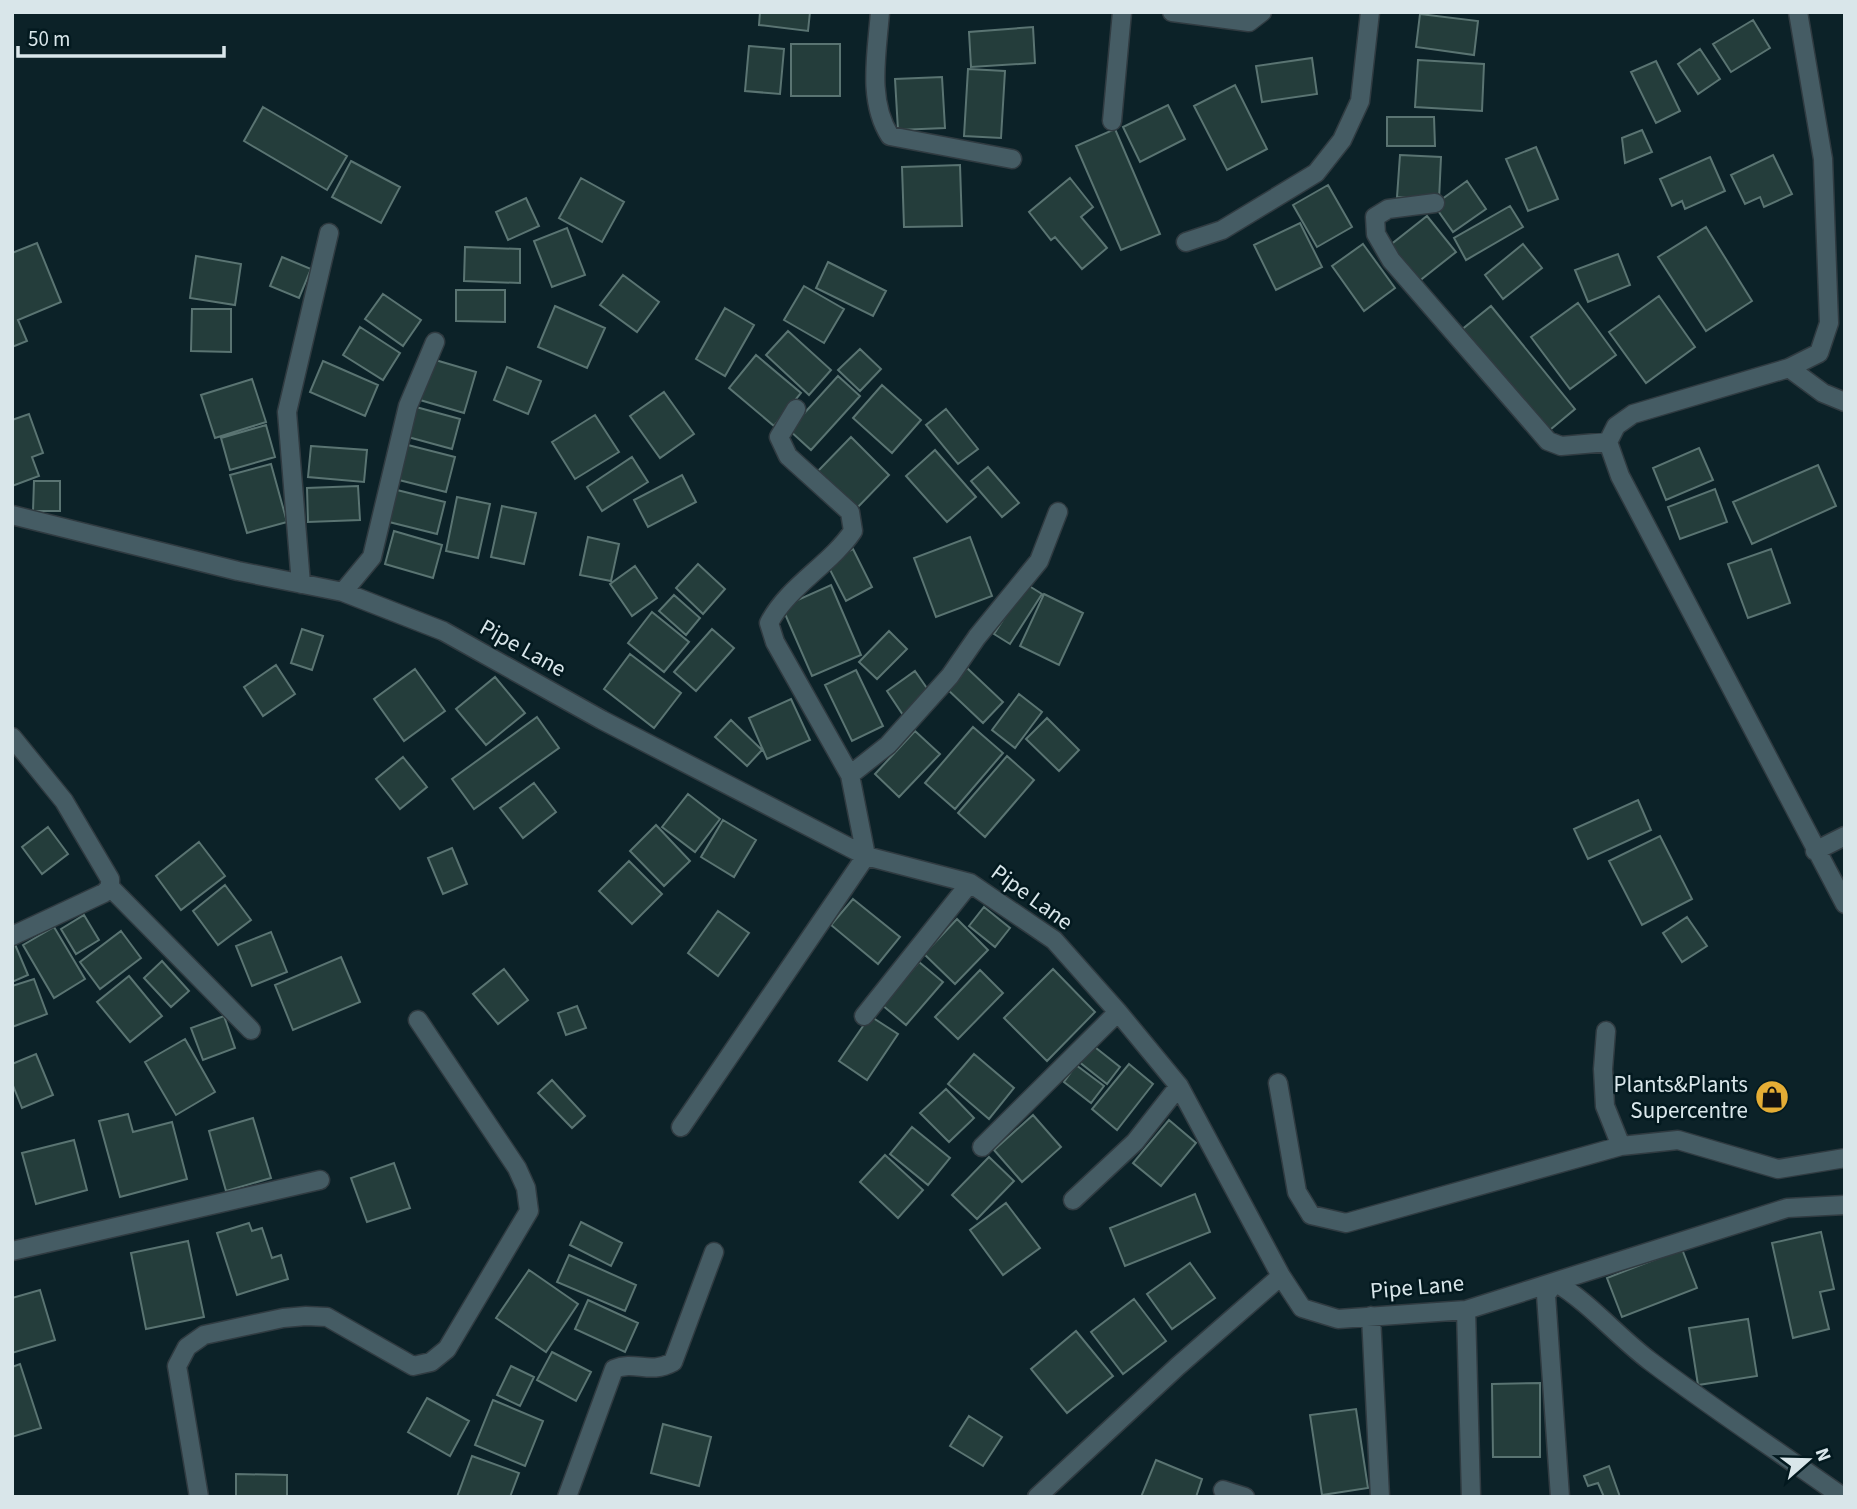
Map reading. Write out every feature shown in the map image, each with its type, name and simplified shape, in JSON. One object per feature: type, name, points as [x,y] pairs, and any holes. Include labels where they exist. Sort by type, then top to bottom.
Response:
[{"type":"street","points":[[880,12],[876,94],[881,122],[890,136],[1012,159]]},
{"type":"street","points":[[1112,121],[1122,12]]},
{"type":"street","points":[[1172,12],[1249,22],[1262,12]]},
{"type":"street","points":[[1186,242],[1222,230],[1316,173],[1342,140],[1360,100],[1370,12]]},
{"type":"street","points":[[1798,12],[1823,159],[1829,323],[1819,353],[1789,368],[1633,414],[1616,426],[1608,442],[1620,476],[1845,904]]},
{"type":"street","points":[[1435,203],[1388,209],[1375,217],[1376,234],[1391,260],[1548,441],[1562,446],[1608,442]]},
{"type":"street","points":[[301,584],[288,411],[330,233]]},
{"type":"street","points":[[343,592],[372,557],[408,406],[435,342]]},
{"type":"street","points":[[1789,368],[1823,393],[1845,402]]},
{"type":"street","points":[[681,1127],[866,856],[850,775],[775,642],[769,623],[777,607],[843,547],[853,531],[850,512],[788,456],[779,438],[796,409]]},
{"type":"street","points":[[850,775],[888,745],[950,676],[977,636],[1039,561],[1058,512]]},
{"type":"street","name":"Pipe Lane","points":[[12,515],[238,571],[343,592],[443,631],[601,720],[866,856],[970,883],[1054,940],[1179,1086],[1281,1276],[1302,1308],[1338,1319],[1466,1310],[1787,1208],[1845,1205]]},
{"type":"street","points":[[12,737],[64,801],[110,879],[110,887],[251,1030]]},
{"type":"street","points":[[1815,851],[1845,836]]},
{"type":"street","points":[[864,1016],[970,883]]},
{"type":"street","points":[[12,936],[104,893],[110,887]]},
{"type":"street","points":[[982,1147],[1118,1012]]},
{"type":"street","points":[[199,1497],[177,1366],[187,1347],[204,1335],[270,1320],[327,1317],[413,1366],[431,1362],[447,1349],[529,1211],[526,1188],[517,1168],[418,1020]]},
{"type":"street","points":[[1606,1031],[1603,1069],[1605,1106],[1621,1146]]},
{"type":"street","points":[[1278,1083],[1297,1192],[1311,1215],[1346,1223],[1621,1146],[1678,1140],[1778,1169],[1845,1158]]},
{"type":"street","points":[[1073,1199],[1135,1142],[1179,1086]]},
{"type":"street","points":[[12,1251],[320,1180]]},
{"type":"street","points":[[567,1497],[614,1369],[623,1365],[660,1369],[673,1362],[714,1252]]},
{"type":"street","points":[[1037,1497],[1178,1366],[1281,1276]]},
{"type":"street","points":[[1560,1497],[1546,1295],[1555,1282],[1577,1295],[1626,1342],[1659,1367],[1843,1497]]},
{"type":"street","points":[[1466,1310],[1471,1497]]},
{"type":"street","points":[[1371,1316],[1380,1497]]},
{"type":"street","points":[[1223,1490],[1245,1497]]},
{"type":"building","points":[[760,12],[810,12],[808,31],[759,25]]},
{"type":"building","points":[[1420,14],[1478,21],[1474,55],[1416,47]]},
{"type":"building","points":[[1753,20],[1770,48],[1731,72],[1713,44]]},
{"type":"building","points":[[1033,27],[1035,63],[971,67],[969,32]]},
{"type":"building","points":[[791,44],[840,44],[840,96],[791,96]]},
{"type":"building","points":[[749,46],[784,49],[780,94],[745,91]]},
{"type":"building","points":[[1700,49],[1720,79],[1698,94],[1678,64]]},
{"type":"building","points":[[1312,58],[1317,94],[1262,102],[1256,66]]},
{"type":"building","points":[[1418,60],[1484,64],[1482,111],[1415,107]]},
{"type":"building","points":[[1656,61],[1680,111],[1656,123],[1631,72]]},
{"type":"building","points":[[968,69],[1005,71],[1001,138],[964,136]]},
{"type":"building","points":[[942,77],[945,128],[898,130],[895,79]]},
{"type":"building","points":[[1235,85],[1267,149],[1227,170],[1194,106]]},
{"type":"building","points":[[1168,105],[1185,139],[1140,162],[1123,127]]},
{"type":"building","points":[[263,107],[347,156],[327,190],[244,141]]},
{"type":"building","points":[[1387,117],[1434,117],[1435,146],[1387,146]]},
{"type":"building","points":[[1115,129],[1160,234],[1121,250],[1076,146]]},
{"type":"building","points":[[1642,130],[1652,152],[1625,163],[1622,138]]},
{"type":"building","points":[[1536,147],[1558,199],[1528,211],[1506,159]]},
{"type":"building","points":[[1400,155],[1441,157],[1439,200],[1397,197]]},
{"type":"building","points":[[1773,155],[1792,194],[1764,207],[1760,197],[1745,204],[1731,175]]},
{"type":"building","points":[[1710,157],[1725,191],[1685,209],[1682,201],[1672,206],[1660,179]]},
{"type":"building","points":[[351,161],[400,187],[381,223],[332,197]]},
{"type":"building","points":[[960,165],[962,226],[904,227],[902,167]]},
{"type":"building","points":[[581,178],[624,202],[602,242],[559,218]]},
{"type":"building","points":[[1070,178],[1093,207],[1081,217],[1107,248],[1082,269],[1055,237],[1051,240],[1029,212]]},
{"type":"building","points":[[1467,181],[1486,209],[1453,232],[1434,205]]},
{"type":"building","points":[[1328,185],[1352,227],[1317,247],[1293,205]]},
{"type":"building","points":[[526,198],[539,226],[508,240],[496,212]]},
{"type":"building","points":[[1510,206],[1523,227],[1466,260],[1454,238]]},
{"type":"building","points":[[1427,216],[1456,252],[1418,282],[1389,246]]},
{"type":"building","points":[[1300,223],[1322,267],[1276,290],[1254,245]]},
{"type":"building","points":[[1706,227],[1752,301],[1706,331],[1658,257]]},
{"type":"building","points":[[567,228],[585,275],[552,287],[534,241]]},
{"type":"building","points":[[37,243],[61,302],[18,320],[27,341],[12,347],[12,253]]},
{"type":"building","points":[[1363,244],[1395,288],[1364,311],[1332,266]]},
{"type":"building","points":[[1523,244],[1542,268],[1503,299],[1485,275]]},
{"type":"building","points":[[465,247],[520,249],[520,283],[464,281]]},
{"type":"building","points":[[1618,254],[1630,285],[1588,302],[1575,270]]},
{"type":"building","points":[[196,256],[241,264],[235,305],[190,298]]},
{"type":"building","points":[[282,257],[311,269],[299,298],[270,286]]},
{"type":"building","points":[[828,262],[886,291],[873,316],[816,288]]},
{"type":"building","points":[[623,275],[659,302],[637,332],[600,305]]},
{"type":"building","points":[[804,286],[844,309],[824,343],[784,320]]},
{"type":"building","points":[[456,290],[505,290],[505,322],[456,321]]},
{"type":"building","points":[[383,294],[421,320],[403,346],[365,319]]},
{"type":"building","points":[[1659,296],[1695,347],[1646,383],[1609,332]]},
{"type":"building","points":[[1578,303],[1616,355],[1570,389],[1531,337]]},
{"type":"building","points":[[555,306],[605,328],[587,368],[538,347]]},
{"type":"building","points":[[1491,306],[1575,409],[1545,434],[1460,331]]},
{"type":"building","points":[[725,308],[754,325],[725,376],[696,359]]},
{"type":"building","points":[[192,309],[231,309],[231,352],[191,351]]},
{"type":"building","points":[[360,327],[400,353],[383,380],[343,355]]},
{"type":"building","points":[[788,331],[831,370],[809,395],[766,355]]},
{"type":"building","points":[[860,349],[881,369],[860,391],[838,370]]},
{"type":"building","points":[[756,355],[801,393],[774,426],[729,388]]},
{"type":"building","points":[[432,359],[476,372],[464,413],[420,400]]},
{"type":"building","points":[[323,361],[378,385],[365,416],[310,392]]},
{"type":"building","points":[[507,367],[541,381],[528,414],[494,400]]},
{"type":"building","points":[[838,376],[860,396],[811,450],[789,430]]},
{"type":"building","points":[[252,379],[266,422],[215,438],[201,395]]},
{"type":"building","points":[[882,385],[921,420],[892,453],[853,418]]},
{"type":"building","points":[[664,392],[694,434],[660,458],[630,416]]},
{"type":"building","points":[[416,407],[460,419],[452,449],[408,437]]},
{"type":"building","points":[[946,409],[978,449],[958,464],[926,425]]},
{"type":"building","points":[[29,414],[43,453],[32,457],[39,476],[12,486],[12,420]]},
{"type":"building","points":[[595,415],[619,452],[575,479],[552,442]]},
{"type":"building","points":[[266,425],[275,457],[230,470],[221,438]]},
{"type":"building","points":[[851,437],[889,475],[856,509],[818,471]]},
{"type":"building","points":[[404,444],[455,457],[446,492],[395,479]]},
{"type":"building","points":[[311,446],[367,450],[364,482],[308,477]]},
{"type":"building","points":[[1699,448],[1713,480],[1666,500],[1653,468]]},
{"type":"building","points":[[935,450],[976,497],[947,522],[906,476]]},
{"type":"building","points":[[632,457],[648,482],[602,511],[587,487]]},
{"type":"building","points":[[271,464],[287,522],[247,533],[230,475]]},
{"type":"building","points":[[1818,465],[1836,506],[1752,544],[1733,502]]},
{"type":"building","points":[[988,467],[1019,503],[1002,517],[971,481]]},
{"type":"building","points":[[682,475],[696,502],[648,527],[634,500]]},
{"type":"building","points":[[34,481],[60,481],[60,511],[33,511]]},
{"type":"building","points":[[358,486],[360,520],[308,522],[307,488]]},
{"type":"building","points":[[1715,489],[1727,522],[1680,539],[1668,507]]},
{"type":"building","points":[[397,490],[445,502],[437,534],[389,522]]},
{"type":"building","points":[[457,497],[490,504],[478,558],[446,551]]},
{"type":"building","points":[[502,506],[536,513],[524,564],[491,557]]},
{"type":"building","points":[[394,531],[442,545],[433,578],[385,564]]},
{"type":"building","points":[[588,537],[619,544],[611,581],[580,575]]},
{"type":"building","points":[[970,537],[992,596],[936,617],[914,558]]},
{"type":"building","points":[[853,549],[872,587],[846,601],[826,562]]},
{"type":"building","points":[[1771,549],[1790,603],[1748,618],[1728,564]]},
{"type":"building","points":[[698,564],[725,589],[703,614],[676,588]]},
{"type":"building","points":[[635,566],[657,598],[632,616],[610,584]]},
{"type":"building","points":[[1026,584],[1042,594],[1010,644],[994,634]]},
{"type":"building","points":[[831,585],[861,655],[812,676],[782,607]]},
{"type":"building","points":[[1044,594],[1083,613],[1059,665],[1020,646]]},
{"type":"building","points":[[674,595],[700,618],[686,635],[659,611]]},
{"type":"building","points":[[652,612],[689,642],[664,672],[628,643]]},
{"type":"building","points":[[302,629],[323,636],[312,670],[291,663]]},
{"type":"building","points":[[712,629],[734,648],[696,691],[674,672]]},
{"type":"building","points":[[889,631],[907,649],[877,679],[859,662]]},
{"type":"building","points":[[630,654],[681,693],[654,728],[604,689]]},
{"type":"building","points":[[276,665],[295,694],[263,716],[244,687]]},
{"type":"building","points":[[967,668],[1003,702],[983,723],[947,689]]},
{"type":"building","points":[[415,669],[445,711],[404,741],[374,699]]},
{"type":"building","points":[[856,670],[883,726],[852,741],[825,685]]},
{"type":"building","points":[[915,671],[931,694],[903,715],[887,691]]},
{"type":"building","points":[[495,677],[525,713],[486,745],[456,709]]},
{"type":"building","points":[[1019,694],[1042,712],[1015,748],[992,730]]},
{"type":"building","points":[[791,699],[810,740],[767,759],[749,718]]},
{"type":"building","points":[[537,717],[559,748],[474,809],[452,779]]},
{"type":"building","points":[[1047,718],[1079,750],[1059,771],[1026,739]]},
{"type":"building","points":[[731,720],[762,750],[747,766],[715,737]]},
{"type":"building","points":[[973,727],[1003,753],[955,809],[925,783]]},
{"type":"building","points":[[915,731],[940,754],[899,797],[875,774]]},
{"type":"building","points":[[1007,756],[1034,780],[985,837],[958,813]]},
{"type":"building","points":[[403,757],[427,787],[400,809],[376,779]]},
{"type":"building","points":[[534,783],[556,812],[523,838],[500,808]]},
{"type":"building","points":[[688,794],[720,819],[695,852],[662,827]]},
{"type":"building","points":[[1638,800],[1651,830],[1588,859],[1574,829]]},
{"type":"building","points":[[723,820],[756,840],[734,877],[701,857]]},
{"type":"building","points":[[656,825],[690,861],[664,886],[630,851]]},
{"type":"building","points":[[48,827],[68,854],[42,874],[22,847]]},
{"type":"building","points":[[1660,836],[1692,899],[1642,925],[1609,861]]},
{"type":"building","points":[[199,842],[225,876],[181,910],[156,876]]},
{"type":"building","points":[[452,848],[467,884],[443,894],[428,858]]},
{"type":"building","points":[[629,861],[662,894],[632,924],[599,891]]},
{"type":"building","points":[[225,885],[251,920],[218,945],[193,911]]},
{"type":"building","points":[[853,899],[900,937],[878,964],[831,925]]},
{"type":"building","points":[[984,907],[1010,928],[995,947],[969,926]]},
{"type":"building","points":[[718,911],[749,933],[718,976],[688,953]]},
{"type":"building","points":[[84,915],[99,940],[76,954],[61,929]]},
{"type":"building","points":[[1687,917],[1707,946],[1682,962],[1663,933]]},
{"type":"building","points":[[957,919],[988,950],[955,984],[924,954]]},
{"type":"building","points":[[54,927],[85,979],[54,998],[23,945]]},
{"type":"building","points":[[121,931],[141,958],[100,989],[80,962]]},
{"type":"building","points":[[271,932],[287,972],[252,986],[236,946]]},
{"type":"building","points":[[14,942],[28,975],[12,982],[12,943]]},
{"type":"building","points":[[341,957],[360,1002],[293,1030],[275,985]]},
{"type":"building","points":[[162,961],[189,991],[171,1007],[144,978]]},
{"type":"building","points":[[919,962],[943,982],[906,1025],[882,1005]]},
{"type":"building","points":[[504,969],[528,1000],[498,1024],[473,994]]},
{"type":"building","points":[[1053,969],[1095,1012],[1047,1061],[1004,1018]]},
{"type":"building","points":[[980,970],[1003,993],[958,1039],[935,1017]]},
{"type":"building","points":[[129,976],[162,1016],[130,1042],[97,1002]]},
{"type":"building","points":[[34,979],[47,1014],[12,1027],[12,986]]},
{"type":"building","points":[[577,1006],[586,1028],[566,1035],[558,1013]]},
{"type":"building","points":[[224,1016],[235,1048],[203,1060],[191,1028]]},
{"type":"building","points":[[870,1016],[898,1034],[867,1080],[839,1061]]},
{"type":"building","points":[[185,1039],[215,1092],[176,1115],[145,1062]]},
{"type":"building","points":[[1091,1044],[1120,1067],[1107,1084],[1078,1061]]},
{"type":"building","points":[[36,1054],[53,1095],[22,1108],[12,1083],[12,1064]]},
{"type":"building","points":[[974,1054],[1014,1088],[989,1119],[948,1084]]},
{"type":"building","points":[[1129,1064],[1153,1084],[1117,1130],[1092,1109]]},
{"type":"building","points":[[1076,1065],[1104,1086],[1091,1103],[1064,1082]]},
{"type":"building","points":[[552,1080],[585,1116],[572,1128],[538,1093]]},
{"type":"building","points":[[946,1089],[974,1118],[949,1142],[920,1113]]},
{"type":"building","points":[[128,1114],[133,1132],[172,1122],[187,1179],[120,1197],[99,1121]]},
{"type":"building","points":[[1033,1115],[1061,1147],[1022,1182],[994,1150]]},
{"type":"building","points":[[253,1118],[271,1178],[226,1191],[209,1131]]},
{"type":"building","points":[[1169,1120],[1196,1143],[1161,1186],[1133,1163]]},
{"type":"building","points":[[912,1127],[950,1158],[928,1185],[890,1154]]},
{"type":"building","points":[[74,1140],[87,1190],[36,1204],[22,1153]]},
{"type":"building","points":[[885,1155],[923,1190],[898,1218],[860,1182]]},
{"type":"building","points":[[989,1157],[1014,1181],[977,1219],[952,1195]]},
{"type":"building","points":[[394,1163],[410,1208],[367,1222],[351,1178]]},
{"type":"building","points":[[1195,1194],[1210,1232],[1125,1266],[1110,1228]]},
{"type":"building","points":[[1006,1203],[1040,1248],[1003,1275],[970,1230]]},
{"type":"building","points":[[581,1222],[622,1243],[611,1266],[570,1245]]},
{"type":"building","points":[[249,1223],[252,1231],[262,1228],[272,1258],[281,1255],[288,1279],[237,1295],[217,1233]]},
{"type":"building","points":[[1821,1232],[1834,1289],[1820,1292],[1829,1329],[1793,1338],[1772,1243]]},
{"type":"building","points":[[188,1241],[204,1317],[146,1329],[131,1253]]},
{"type":"building","points":[[1682,1249],[1697,1288],[1622,1317],[1607,1278]]},
{"type":"building","points":[[569,1255],[636,1285],[625,1311],[557,1282]]},
{"type":"building","points":[[1190,1263],[1215,1298],[1172,1329],[1147,1294]]},
{"type":"building","points":[[529,1270],[578,1304],[546,1352],[496,1318]]},
{"type":"building","points":[[40,1290],[55,1340],[12,1353],[12,1298]]},
{"type":"building","points":[[1134,1299],[1166,1341],[1123,1374],[1091,1332]]},
{"type":"building","points":[[588,1300],[638,1323],[625,1352],[575,1329]]},
{"type":"building","points":[[1748,1319],[1757,1376],[1698,1385],[1689,1328]]},
{"type":"building","points":[[1076,1331],[1113,1376],[1067,1413],[1031,1369]]},
{"type":"building","points":[[552,1352],[591,1372],[576,1401],[537,1380]]},
{"type":"building","points":[[20,1364],[41,1428],[12,1437],[12,1367]]},
{"type":"building","points":[[511,1366],[534,1377],[520,1406],[497,1395]]},
{"type":"building","points":[[1540,1383],[1540,1457],[1493,1457],[1492,1384]]},
{"type":"building","points":[[427,1398],[469,1421],[450,1456],[408,1432]]},
{"type":"building","points":[[493,1400],[543,1421],[525,1466],[475,1445]]},
{"type":"building","points":[[1356,1409],[1368,1488],[1322,1495],[1310,1415]]},
{"type":"building","points":[[969,1416],[1002,1437],[983,1466],[950,1446]]},
{"type":"building","points":[[663,1424],[711,1437],[699,1486],[651,1473]]},
{"type":"building","points":[[472,1456],[519,1473],[510,1497],[457,1497]]},
{"type":"building","points":[[1156,1460],[1202,1479],[1196,1497],[1141,1497]]},
{"type":"building","points":[[1609,1466],[1620,1497],[1604,1497],[1598,1483],[1588,1486],[1584,1476]]},
{"type":"building","points":[[236,1474],[287,1475],[287,1497],[236,1497]]},
{"type":"place","name":"Plants&Plants Supercentre","points":[[1772,1097]]}]
